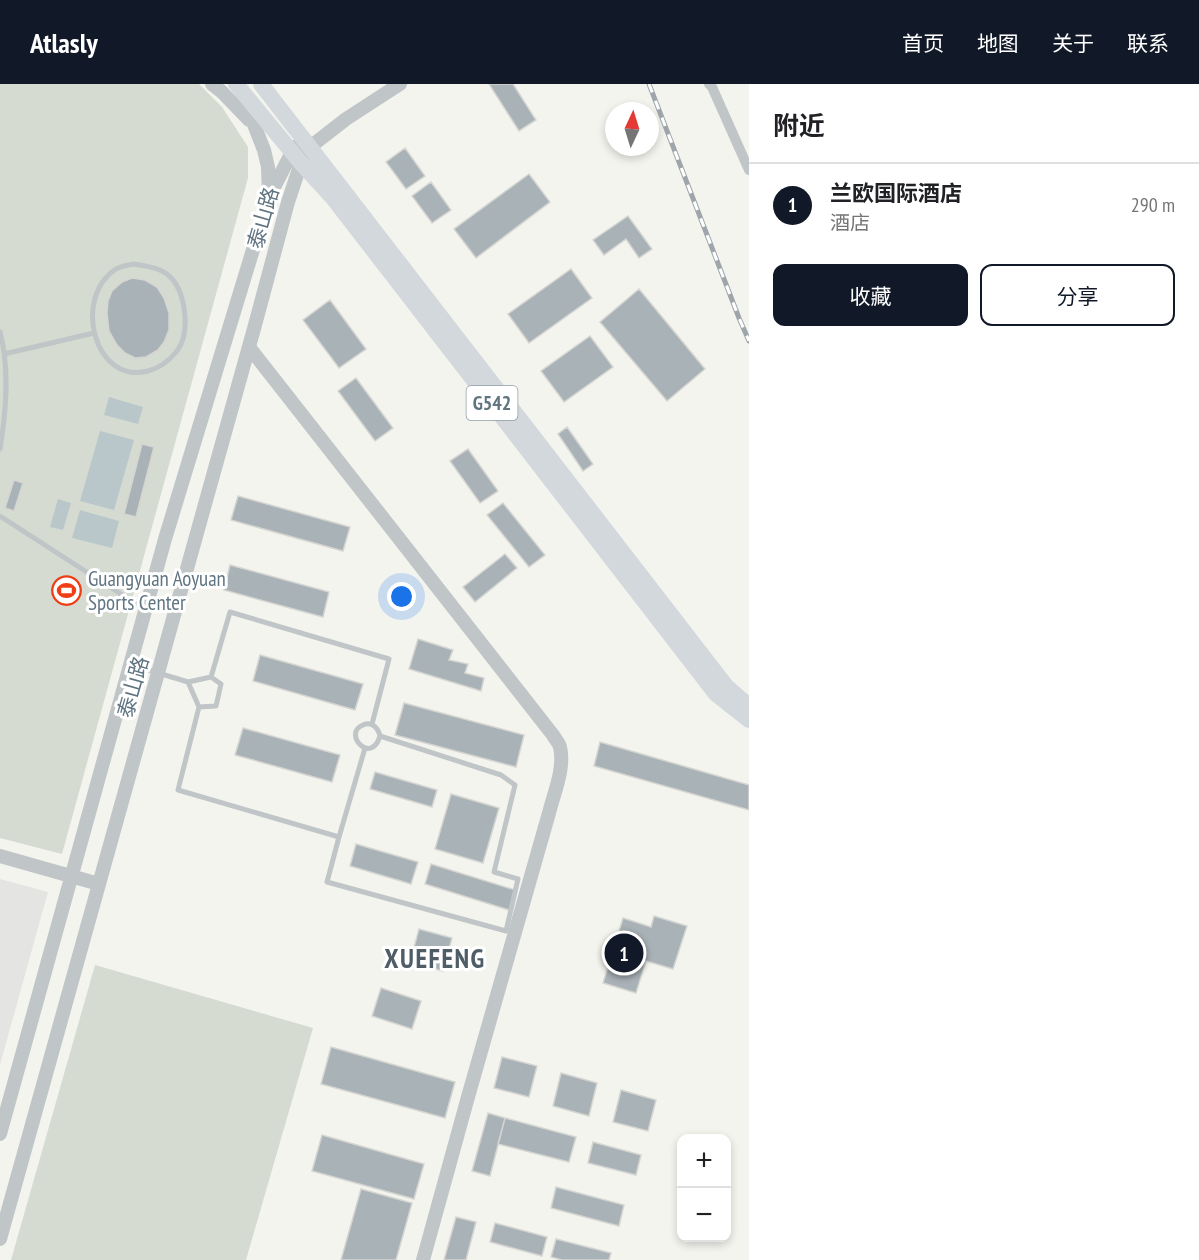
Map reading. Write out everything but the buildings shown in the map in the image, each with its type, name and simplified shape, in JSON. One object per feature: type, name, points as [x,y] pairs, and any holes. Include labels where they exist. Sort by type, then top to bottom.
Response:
[{"type":"highway","name":"G542","points":[[261,84],[333,198],[716,694],[749,720]]},
{"type":"highway","name":"G542","points":[[237,85],[302,150],[726,686],[749,706]]},
{"type":"street","points":[[212,84],[256,129]]},
{"type":"street","points":[[302,150],[343,111],[385,84]]},
{"type":"street","points":[[302,150],[400,84]]},
{"type":"street","points":[[709,84],[749,170]]},
{"type":"street","points":[[237,85],[264,150],[268,167],[269,197]]},
{"type":"street","name":"泰山路","points":[[0,1134],[165,539],[269,197],[302,150]]},
{"type":"street","name":"泰山路","points":[[0,1239],[302,150]]},
{"type":"street","points":[[249,347],[560,746],[559,774],[549,813],[423,1260]]},
{"type":"street","points":[[0,856],[99,884]]},
{"type":"lane","points":[[134,264],[154,267],[168,275],[178,289],[184,304],[185,323],[180,347],[171,359],[157,368],[141,373],[125,371],[114,365],[102,350],[94,333],[93,303],[97,291],[106,277],[118,267],[134,264]]},
{"type":"lane","points":[[0,332],[5,367],[5,416],[0,449]]},
{"type":"lane","points":[[4,354],[94,333]]},
{"type":"lane","points":[[0,516],[145,610]]},
{"type":"lane","points":[[211,677],[230,612],[388,659],[372,724]]},
{"type":"lane","points":[[130,664],[188,682],[211,677],[221,684],[216,706],[199,707]]},
{"type":"lane","points":[[188,682],[199,707],[178,790],[339,837]]},
{"type":"lane","points":[[364,724],[372,724],[378,729],[380,736],[378,743],[372,748],[365,748],[358,744],[355,736],[357,729],[364,724]]},
{"type":"lane","points":[[365,748],[327,882],[506,931],[518,879],[494,872],[515,785],[501,776],[380,736]]},
{"type":"shaded area","name":"Guangyuan Aoyuan Sports Center","points":[[0,84],[199,84],[222,107],[248,147],[248,178],[62,854],[0,838]]},
{"type":"shaded area","points":[[109,397],[143,407],[138,424],[104,415]]},
{"type":"shaded area","points":[[100,431],[134,440],[114,510],[80,501]]},
{"type":"shaded area","points":[[58,499],[71,503],[63,530],[50,527]]},
{"type":"shaded area","points":[[80,510],[119,521],[112,548],[72,538]]},
{"type":"shaded area","points":[[0,879],[48,892],[0,1065]]},
{"type":"shaded area","points":[[95,965],[313,1028],[246,1260],[11,1260]]},
{"type":"railway","points":[[649,84],[749,341]]},
{"type":"place","name":"Guangyuan Aoyuan Sports Center","points":[[67,590]]},
{"type":"place","name":"兰欧国际酒店","points":[[624,953]]},
{"type":"district","name":"XUEFENG","points":[[435,958]]}]
